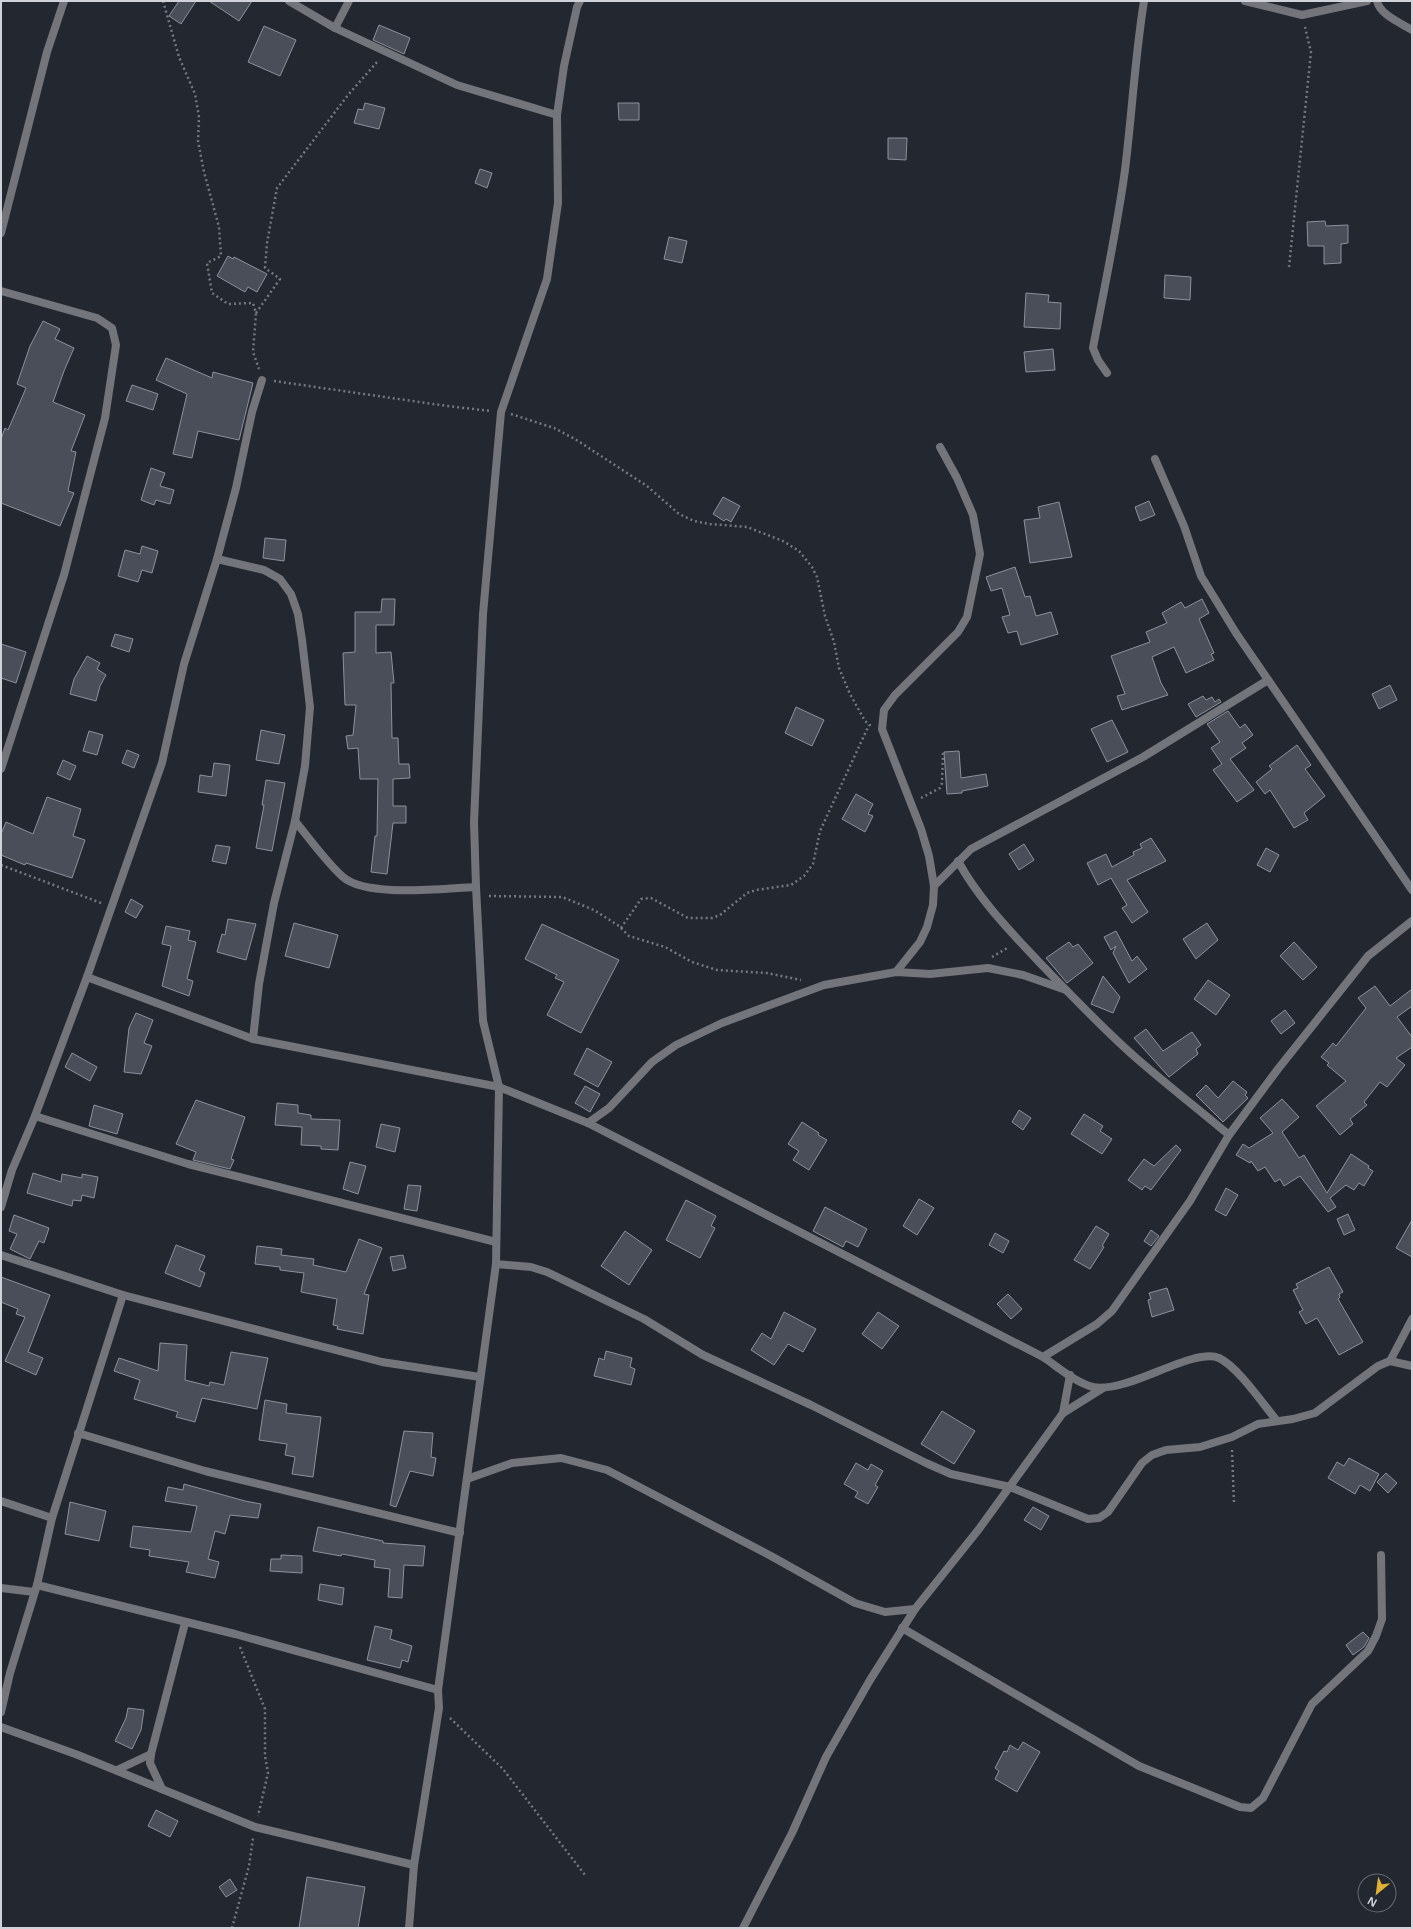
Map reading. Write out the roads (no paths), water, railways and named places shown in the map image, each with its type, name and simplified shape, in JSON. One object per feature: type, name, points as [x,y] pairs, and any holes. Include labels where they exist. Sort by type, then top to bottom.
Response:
[{"type":"street","points":[[1,233],[47,52],[64,1]]},
{"type":"street","points":[[289,1],[335,28],[385,53],[457,85],[557,115]]},
{"type":"street","points":[[335,28],[349,1]]},
{"type":"street","points":[[409,1928],[414,1865],[439,1708],[438,1690],[496,1264],[499,1087],[483,1021],[476,896],[474,822],[482,614],[501,412],[547,279],[558,203],[557,115],[564,66],[577,6],[580,1]]},
{"type":"street","points":[[1107,373],[1098,360],[1093,348],[1125,172],[1136,80],[1138,36],[1144,1]]},
{"type":"street","points":[[1245,1],[1302,15],[1367,1]]},
{"type":"street","points":[[1377,1],[1380,8],[1394,20],[1412,30]]},
{"type":"street","points":[[1,291],[97,318],[112,328],[116,345],[105,418],[64,575],[1,769]]},
{"type":"street","points":[[1,1207],[12,1170],[35,1116],[87,977],[162,763],[184,664],[217,559],[236,488],[252,412],[262,380]]},
{"type":"street","points":[[896,972],[920,942],[927,927],[933,905],[934,886],[929,856],[912,802],[882,729],[884,710],[895,695],[958,632],[967,617],[980,554],[973,515],[957,478],[940,447]]},
{"type":"street","points":[[1155,459],[1184,526],[1202,576],[1236,633],[1412,890]]},
{"type":"street","points":[[217,559],[264,570],[280,579],[291,594],[298,614],[310,707],[304,766],[295,821],[274,903],[259,984],[253,1039]]},
{"type":"street","points":[[934,886],[971,849],[996,834],[1143,757],[1268,680]]},
{"type":"street","points":[[295,821],[343,877],[358,885],[380,890],[476,887]]},
{"type":"street","points":[[958,861],[968,880],[993,910],[1019,941],[1066,990],[1135,1057],[1229,1135]]},
{"type":"street","points":[[1043,1357],[1097,1324],[1112,1311],[1190,1202],[1229,1135],[1278,1069],[1368,956],[1412,921]]},
{"type":"street","points":[[588,1123],[609,1108],[652,1062],[676,1045],[722,1023],[824,985],[896,972],[930,974],[988,968],[1023,975],[1066,990]]},
{"type":"street","points":[[87,977],[253,1039],[499,1087],[588,1123],[1043,1357],[1091,1386],[1103,1388]]},
{"type":"street","points":[[35,1116],[188,1164],[496,1242]]},
{"type":"street","points":[[1,1255],[123,1295],[382,1362],[480,1377]]},
{"type":"street","points":[[496,1264],[531,1267],[547,1272],[644,1319],[703,1355],[811,1405],[951,1474],[1010,1487],[1088,1519],[1099,1518],[1108,1512],[1142,1463],[1152,1455],[1166,1450],[1200,1447],[1232,1438],[1258,1424],[1293,1419],[1315,1413],[1378,1366],[1390,1360],[1412,1319]]},
{"type":"street","points":[[1,1712],[10,1673],[35,1589],[52,1518],[123,1295]]},
{"type":"street","points":[[743,1928],[792,1833],[826,1757],[902,1628],[914,1609],[1010,1487],[1063,1413],[1103,1388],[1142,1377],[1204,1356],[1218,1358],[1231,1366],[1277,1421]]},
{"type":"street","points":[[1390,1360],[1412,1366]]},
{"type":"street","points":[[1063,1413],[1070,1374]]},
{"type":"street","points":[[78,1433],[205,1471],[460,1533]]},
{"type":"street","points":[[467,1479],[512,1463],[561,1458],[607,1470],[855,1602],[885,1612],[914,1609]]},
{"type":"street","points":[[1,1502],[52,1518]]},
{"type":"street","points":[[902,1628],[1139,1766],[1240,1807],[1251,1808],[1263,1798],[1312,1704],[1368,1651],[1376,1636],[1382,1618],[1381,1555]]},
{"type":"street","points":[[1,1588],[35,1589],[235,1634],[438,1690]]},
{"type":"street","points":[[162,1789],[150,1763],[151,1754],[186,1623]]},
{"type":"street","points":[[1,1727],[117,1770],[255,1827],[414,1865]]},
{"type":"street","points":[[117,1770],[151,1754]]}]
